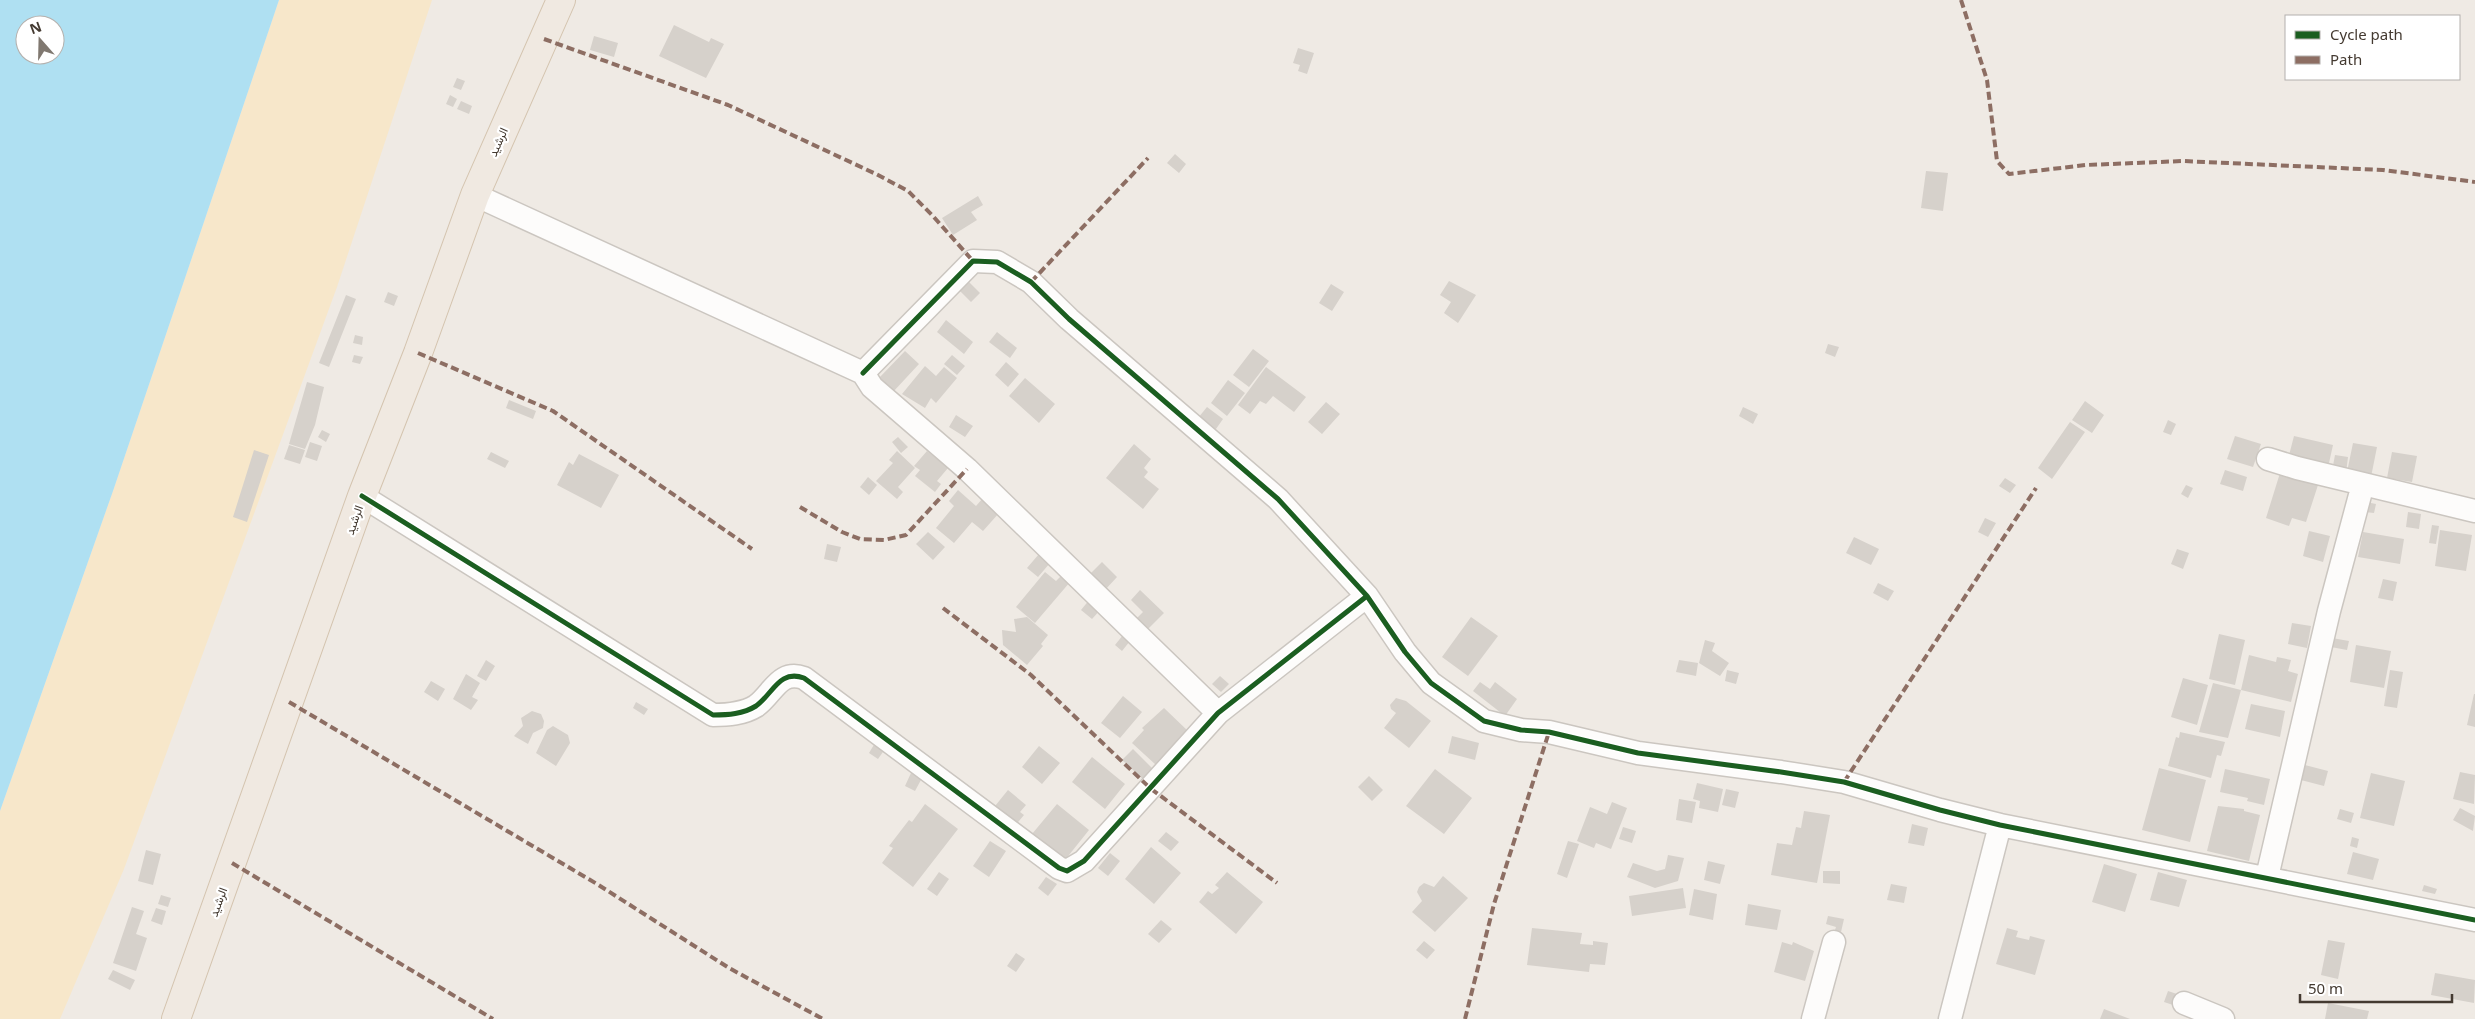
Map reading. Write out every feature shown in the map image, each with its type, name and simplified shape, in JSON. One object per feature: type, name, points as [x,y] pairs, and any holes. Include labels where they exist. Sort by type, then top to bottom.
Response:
[{"type":"main road","name":"الرشيد","points":[[176,1019],[362,496],[418,354],[475,195],[561,0]]},
{"type":"street","points":[[475,195],[863,373],[872,387],[967,469],[1218,712]]},
{"type":"street","points":[[863,373],[973,261],[997,262],[1031,282],[1069,319],[1278,499],[1367,596],[1405,652],[1431,683],[1484,721],[1521,730],[1549,732],[1638,753],[1844,782],[1940,810],[2000,824],[2475,920]]},
{"type":"street","points":[[2268,459],[2297,468],[2475,511]]},
{"type":"street","points":[[2267,877],[2329,611],[2363,484]]},
{"type":"street","points":[[362,496],[713,715],[744,712],[757,705],[774,685],[786,676],[795,675],[804,678],[1058,868],[1068,871],[1084,861],[1218,712],[1367,596]]},
{"type":"street","points":[[1950,1019],[2000,824]]},
{"type":"street","points":[[1813,1019],[1834,942]]},
{"type":"street","points":[[2184,1003],[2224,1019]]},
{"type":"sand","points":[[279,0],[432,0],[337,287],[124,869],[60,1019],[0,1019],[0,811],[113,491]]},
{"type":"water","points":[[0,0],[279,0],[113,491],[0,811]]},
{"type":"building","points":[[674,25],[709,42],[711,38],[724,44],[706,78],[659,56]]},
{"type":"building","points":[[594,36],[618,43],[614,57],[590,50]]},
{"type":"building","points":[[1298,48],[1314,53],[1307,74],[1298,71],[1300,65],[1293,63]]},
{"type":"building","points":[[457,78],[465,81],[461,90],[453,87]]},
{"type":"building","points":[[450,95],[457,99],[453,107],[446,104]]},
{"type":"building","points":[[461,101],[472,106],[469,114],[457,109]]},
{"type":"building","points":[[1175,154],[1186,164],[1179,173],[1167,163]]},
{"type":"building","points":[[1926,171],[1948,173],[1943,211],[1921,208]]},
{"type":"building","points":[[978,196],[983,205],[971,212],[977,220],[953,235],[942,218]]},
{"type":"building","points":[[1449,281],[1476,295],[1458,323],[1444,313],[1451,302],[1440,295]]},
{"type":"building","points":[[969,282],[980,293],[971,302],[960,291]]},
{"type":"building","points":[[1331,284],[1344,292],[1332,311],[1319,303]]},
{"type":"building","points":[[388,292],[398,296],[394,306],[384,302]]},
{"type":"building","points":[[346,295],[356,299],[329,367],[319,363]]},
{"type":"building","points":[[946,320],[973,342],[964,354],[937,332]]},
{"type":"building","points":[[997,332],[1017,348],[1010,358],[989,342]]},
{"type":"building","points":[[355,335],[363,337],[362,345],[353,343]]},
{"type":"building","points":[[1828,344],[1839,347],[1835,357],[1825,353]]},
{"type":"building","points":[[1253,349],[1269,361],[1249,387],[1233,375]]},
{"type":"building","points":[[905,351],[919,364],[893,392],[879,378]]},
{"type":"building","points":[[354,355],[363,357],[360,364],[352,362]]},
{"type":"building","points":[[952,355],[965,366],[957,375],[944,364]]},
{"type":"building","points":[[1006,362],[1019,374],[1008,387],[995,375]]},
{"type":"building","points":[[925,366],[936,376],[944,367],[957,378],[936,403],[931,398],[925,408],[902,394]]},
{"type":"building","points":[[1266,367],[1306,397],[1294,412],[1273,396],[1266,404],[1260,401],[1250,414],[1238,405]]},
{"type":"building","points":[[1025,378],[1055,404],[1039,423],[1009,396]]},
{"type":"building","points":[[1228,380],[1245,393],[1227,416],[1211,403]]},
{"type":"building","points":[[307,382],[324,387],[315,425],[305,449],[289,444]]},
{"type":"building","points":[[509,400],[536,411],[533,419],[506,408]]},
{"type":"building","points":[[2085,401],[2104,415],[2092,433],[2072,420]]},
{"type":"building","points":[[1326,402],[1340,414],[1322,434],[1308,422]]},
{"type":"building","points":[[1207,407],[1223,419],[1211,436],[1194,423]]},
{"type":"building","points":[[1743,407],[1758,414],[1753,424],[1739,416]]},
{"type":"building","points":[[956,415],[973,426],[965,437],[949,427]]},
{"type":"building","points":[[2168,420],[2176,424],[2171,435],[2163,432]]},
{"type":"building","points":[[2070,422],[2085,432],[2052,479],[2038,468]]},
{"type":"building","points":[[322,430],[330,434],[326,442],[318,437]]},
{"type":"building","points":[[2235,436],[2261,444],[2253,467],[2227,459]]},
{"type":"building","points":[[2294,436],[2333,445],[2327,472],[2287,463]]},
{"type":"building","points":[[898,437],[908,447],[901,453],[892,442]]},
{"type":"building","points":[[310,442],[322,446],[317,461],[305,457]]},
{"type":"building","points":[[2353,443],[2377,447],[2371,477],[2347,472]]},
{"type":"building","points":[[1134,444],[1151,459],[1144,468],[1148,472],[1144,477],[1159,489],[1143,509],[1106,478]]},
{"type":"building","points":[[289,445],[305,450],[300,464],[284,459]]},
{"type":"building","points":[[254,450],[269,455],[247,522],[233,517]]},
{"type":"building","points":[[897,451],[915,468],[898,487],[903,492],[897,499],[876,481],[893,463],[889,460]]},
{"type":"building","points":[[927,451],[948,468],[937,481],[941,484],[935,492],[915,476],[920,470],[914,466]]},
{"type":"building","points":[[491,452],[509,461],[505,468],[487,459]]},
{"type":"building","points":[[2392,452],[2417,456],[2412,482],[2387,478]]},
{"type":"building","points":[[579,454],[619,475],[601,508],[557,485],[569,462],[573,465]]},
{"type":"building","points":[[2335,455],[2348,457],[2346,473],[2332,471]]},
{"type":"building","points":[[2225,470],[2247,477],[2243,491],[2220,484]]},
{"type":"building","points":[[2280,473],[2318,485],[2306,522],[2292,518],[2289,526],[2266,518]]},
{"type":"building","points":[[868,477],[877,485],[869,495],[860,487]]},
{"type":"building","points":[[2005,478],[2016,485],[2010,493],[1999,486]]},
{"type":"building","points":[[2186,485],[2193,488],[2188,498],[2181,494]]},
{"type":"building","points":[[958,490],[976,506],[983,498],[999,513],[983,531],[972,522],[954,543],[936,528],[954,506],[949,501]]},
{"type":"building","points":[[2366,502],[2376,504],[2374,513],[2365,512]]},
{"type":"building","points":[[2408,512],[2421,514],[2419,529],[2406,527]]},
{"type":"building","points":[[1985,518],[1996,523],[1988,537],[1978,532]]},
{"type":"building","points":[[2432,525],[2439,526],[2436,544],[2429,543]]},
{"type":"building","points":[[2440,530],[2472,535],[2466,571],[2435,566]]},
{"type":"building","points":[[2309,531],[2330,536],[2323,562],[2303,556]]},
{"type":"building","points":[[928,532],[945,547],[933,560],[916,544]]},
{"type":"building","points":[[2363,532],[2404,539],[2400,564],[2358,557]]},
{"type":"building","points":[[1854,537],[1879,549],[1871,565],[1846,553]]},
{"type":"building","points":[[827,544],[841,547],[837,562],[824,559]]},
{"type":"building","points":[[2177,549],[2189,553],[2183,569],[2171,564]]},
{"type":"building","points":[[1039,554],[1050,563],[1038,577],[1027,568]]},
{"type":"building","points":[[1102,562],[1117,577],[1105,590],[1089,575]]},
{"type":"building","points":[[1045,572],[1056,581],[1062,575],[1070,582],[1035,623],[1016,607]]},
{"type":"building","points":[[2383,579],[2397,582],[2393,601],[2378,598]]},
{"type":"building","points":[[1878,583],[1894,591],[1888,601],[1873,593]]},
{"type":"building","points":[[1140,590],[1164,613],[1147,630],[1136,619],[1143,612],[1131,600]]},
{"type":"building","points":[[1090,599],[1102,608],[1092,619],[1081,610]]},
{"type":"building","points":[[1027,617],[1048,635],[1041,644],[1043,646],[1027,665],[1003,645],[1002,630],[1016,632],[1014,619]]},
{"type":"building","points":[[1471,617],[1498,636],[1468,676],[1442,657]]},
{"type":"building","points":[[2292,623],[2311,626],[2307,648],[2288,644]]},
{"type":"building","points":[[1127,630],[1134,636],[1122,651],[1115,645]]},
{"type":"building","points":[[2219,634],[2245,640],[2235,685],[2209,679]]},
{"type":"building","points":[[2332,638],[2349,641],[2347,650],[2331,647]]},
{"type":"building","points":[[1705,640],[1715,643],[1712,651],[1729,663],[1720,676],[1699,663]]},
{"type":"building","points":[[2356,645],[2391,651],[2384,688],[2350,682]]},
{"type":"building","points":[[2249,655],[2276,662],[2277,657],[2291,660],[2288,671],[2298,674],[2291,702],[2241,690]]},
{"type":"building","points":[[486,660],[495,666],[486,681],[477,676]]},
{"type":"building","points":[[1679,660],[1698,663],[1696,676],[1676,672]]},
{"type":"building","points":[[1727,670],[1739,673],[1736,684],[1725,681]]},
{"type":"building","points":[[2390,670],[2403,672],[2397,708],[2384,706]]},
{"type":"building","points":[[466,674],[480,683],[472,697],[478,700],[471,710],[453,699]]},
{"type":"building","points":[[1220,676],[1229,684],[1221,692],[1212,684]]},
{"type":"building","points":[[2183,678],[2208,685],[2197,725],[2171,717]]},
{"type":"building","points":[[431,681],[445,689],[438,701],[424,692]]},
{"type":"building","points":[[1480,682],[1490,689],[1495,682],[1517,699],[1505,716],[1473,691]]},
{"type":"building","points":[[2213,683],[2241,690],[2228,738],[2199,732]]},
{"type":"building","points":[[2475,694],[2475,727],[2467,725]]},
{"type":"building","points":[[1123,696],[1142,712],[1120,738],[1101,723]]},
{"type":"building","points":[[1396,698],[1406,701],[1431,721],[1409,748],[1384,728],[1396,713],[1391,709],[1390,705]]},
{"type":"building","points":[[636,702],[648,709],[644,715],[633,708]]},
{"type":"building","points":[[2251,704],[2285,711],[2280,737],[2245,729]]},
{"type":"building","points":[[1164,708],[1188,731],[1156,765],[1132,743],[1144,730],[1142,728]]},
{"type":"building","points":[[532,711],[541,714],[544,721],[543,728],[533,733],[528,744],[514,736],[523,726],[521,718]]},
{"type":"building","points":[[553,726],[568,735],[570,743],[556,766],[536,753],[547,730]]},
{"type":"building","points":[[2180,732],[2225,742],[2221,756],[2217,755],[2211,778],[2168,766],[2176,737],[2179,738]]},
{"type":"building","points":[[1452,736],[1479,743],[1475,760],[1448,753]]},
{"type":"building","points":[[875,743],[885,749],[878,759],[869,753]]},
{"type":"building","points":[[1039,746],[1060,763],[1042,784],[1022,767]]},
{"type":"building","points":[[1133,749],[1155,771],[1145,781],[1122,760]]},
{"type":"building","points":[[1092,757],[1125,784],[1105,809],[1072,782]]},
{"type":"building","points":[[2301,764],[2328,771],[2324,786],[2297,779]]},
{"type":"building","points":[[2159,768],[2206,780],[2190,842],[2142,830]]},
{"type":"building","points":[[1435,769],[1472,798],[1444,834],[1406,806]]},
{"type":"building","points":[[2225,769],[2270,779],[2264,805],[2247,801],[2248,798],[2220,792]]},
{"type":"building","points":[[2460,772],[2475,775],[2474,804],[2453,799]]},
{"type":"building","points":[[911,773],[922,778],[915,791],[905,786]]},
{"type":"building","points":[[2371,773],[2405,781],[2394,826],[2360,818]]},
{"type":"building","points":[[1369,776],[1383,790],[1372,801],[1358,787]]},
{"type":"building","points":[[1697,783],[1723,789],[1718,812],[1699,808],[1700,801],[1693,799]]},
{"type":"building","points":[[1726,789],[1739,792],[1735,808],[1722,805]]},
{"type":"building","points":[[1008,790],[1026,805],[1020,812],[1024,815],[1013,828],[991,811]]},
{"type":"building","points":[[1679,799],[1696,802],[1692,823],[1676,820]]},
{"type":"building","points":[[1612,802],[1627,808],[1611,849],[1596,843],[1594,848],[1577,841],[1590,807],[1607,814]]},
{"type":"building","points":[[925,804],[958,829],[913,887],[882,863],[893,848],[889,846],[909,820],[912,822]]},
{"type":"building","points":[[1057,804],[1089,830],[1065,860],[1032,834]]},
{"type":"building","points":[[2218,806],[2244,809],[2244,811],[2260,815],[2249,861],[2207,851]]},
{"type":"building","points":[[2460,808],[2475,816],[2473,831],[2453,820]]},
{"type":"building","points":[[2340,809],[2354,813],[2351,823],[2337,819]]},
{"type":"building","points":[[1804,811],[1830,815],[1817,883],[1771,875],[1777,843],[1792,845],[1796,827],[1801,828]]},
{"type":"building","points":[[1912,824],[1928,828],[1924,846],[1908,843]]},
{"type":"building","points":[[1623,827],[1636,831],[1632,843],[1619,839]]},
{"type":"building","points":[[1166,832],[1179,842],[1171,851],[1158,841]]},
{"type":"building","points":[[2352,837],[2359,839],[2357,848],[2350,846]]},
{"type":"building","points":[[990,841],[1006,851],[989,877],[973,866]]},
{"type":"building","points":[[1568,841],[1579,844],[1567,878],[1557,874]]},
{"type":"building","points":[[1151,847],[1181,873],[1154,904],[1125,879]]},
{"type":"building","points":[[146,850],[161,854],[153,885],[138,881]]},
{"type":"building","points":[[2353,852],[2379,859],[2373,880],[2347,874]]},
{"type":"building","points":[[1110,853],[1120,861],[1108,876],[1098,868]]},
{"type":"building","points":[[1668,855],[1684,858],[1678,881],[1655,888],[1627,877],[1633,863],[1657,871],[1665,869]]},
{"type":"building","points":[[1708,861],[1725,865],[1720,884],[1704,880]]},
{"type":"building","points":[[2104,864],[2137,874],[2125,912],[2092,902]]},
{"type":"building","points":[[1823,871],[1840,871],[1840,884],[1823,883]]},
{"type":"building","points":[[939,872],[949,879],[937,896],[927,889]]},
{"type":"building","points":[[1227,872],[1263,902],[1236,934],[1199,902],[1208,891],[1212,894],[1219,888],[1215,885]]},
{"type":"building","points":[[2158,872],[2187,880],[2179,907],[2150,900]]},
{"type":"building","points":[[1443,876],[1468,898],[1435,932],[1412,912],[1422,901],[1417,892],[1419,887],[1424,883],[1434,887]]},
{"type":"building","points":[[1046,877],[1057,884],[1048,896],[1038,888]]},
{"type":"building","points":[[1891,884],[1907,887],[1904,903],[1887,900]]},
{"type":"building","points":[[2424,885],[2437,889],[2435,894],[2422,891]]},
{"type":"building","points":[[1683,888],[1686,908],[1632,916],[1629,896]]},
{"type":"building","points":[[1694,889],[1717,894],[1713,920],[1689,915]]},
{"type":"building","points":[[161,895],[171,898],[168,907],[158,904]]},
{"type":"building","points":[[1748,904],[1781,910],[1777,930],[1745,925]]},
{"type":"building","points":[[132,907],[144,911],[136,934],[147,938],[136,971],[113,963]]},
{"type":"building","points":[[156,908],[166,911],[162,925],[151,921]]},
{"type":"building","points":[[1828,916],[1844,919],[1841,932],[1835,930],[1836,927],[1826,924]]},
{"type":"building","points":[[1161,920],[1172,929],[1159,943],[1148,934]]},
{"type":"building","points":[[1532,928],[1582,933],[1580,944],[1593,945],[1593,941],[1608,943],[1605,965],[1590,964],[1589,972],[1527,965]]},
{"type":"building","points":[[2007,928],[2018,931],[2016,937],[2029,940],[2030,936],[2045,940],[2035,975],[1996,964]]},
{"type":"building","points":[[2328,940],[2345,943],[2338,979],[2321,975]]},
{"type":"building","points":[[1424,941],[1435,950],[1427,959],[1416,950]]},
{"type":"building","points":[[1782,942],[1792,945],[1793,942],[1814,951],[1805,981],[1774,972]]},
{"type":"building","points":[[1016,953],[1025,959],[1016,972],[1007,966]]},
{"type":"building","points":[[113,970],[135,980],[130,990],[108,979]]},
{"type":"building","points":[[2435,973],[2475,980],[2474,1003],[2431,995]]},
{"type":"building","points":[[2168,991],[2180,995],[2176,1006],[2164,1002]]},
{"type":"building","points":[[2328,1003],[2369,1011],[2367,1019],[2325,1019]]},
{"type":"building","points":[[2104,1009],[2130,1019],[2100,1019]]},
{"type":"marked path","points":[[1961,0],[1987,80],[1997,161],[2009,174],[2086,165],[2183,161],[2383,170],[2475,182]]},
{"type":"marked path","points":[[544,39],[728,105],[876,174],[908,191],[973,261]]},
{"type":"marked path","points":[[1031,282],[1148,158]]},
{"type":"marked path","points":[[418,353],[553,411],[752,549]]},
{"type":"marked path","points":[[800,507],[842,532],[860,539],[884,540],[906,535],[967,469]]},
{"type":"marked path","points":[[1844,782],[2036,488]]},
{"type":"marked path","points":[[943,608],[1031,675],[1150,788],[1277,883]]},
{"type":"marked path","points":[[289,702],[597,884],[729,968],[823,1019]]},
{"type":"marked path","points":[[1465,1019],[1494,904],[1549,732]]},
{"type":"marked path","points":[[232,863],[493,1019]]},
{"type":"cycle path","points":[[863,373],[973,261],[997,262],[1031,282],[1069,319],[1278,499],[1367,596],[1405,652],[1431,683],[1484,721],[1521,730],[1549,732],[1638,753],[1844,782],[2000,825],[2475,920]]},
{"type":"cycle path","points":[[362,496],[713,715],[746,711],[762,701],[782,680],[795,676],[804,678],[1059,868],[1067,871],[1084,861],[1218,713],[1367,596]]}]
